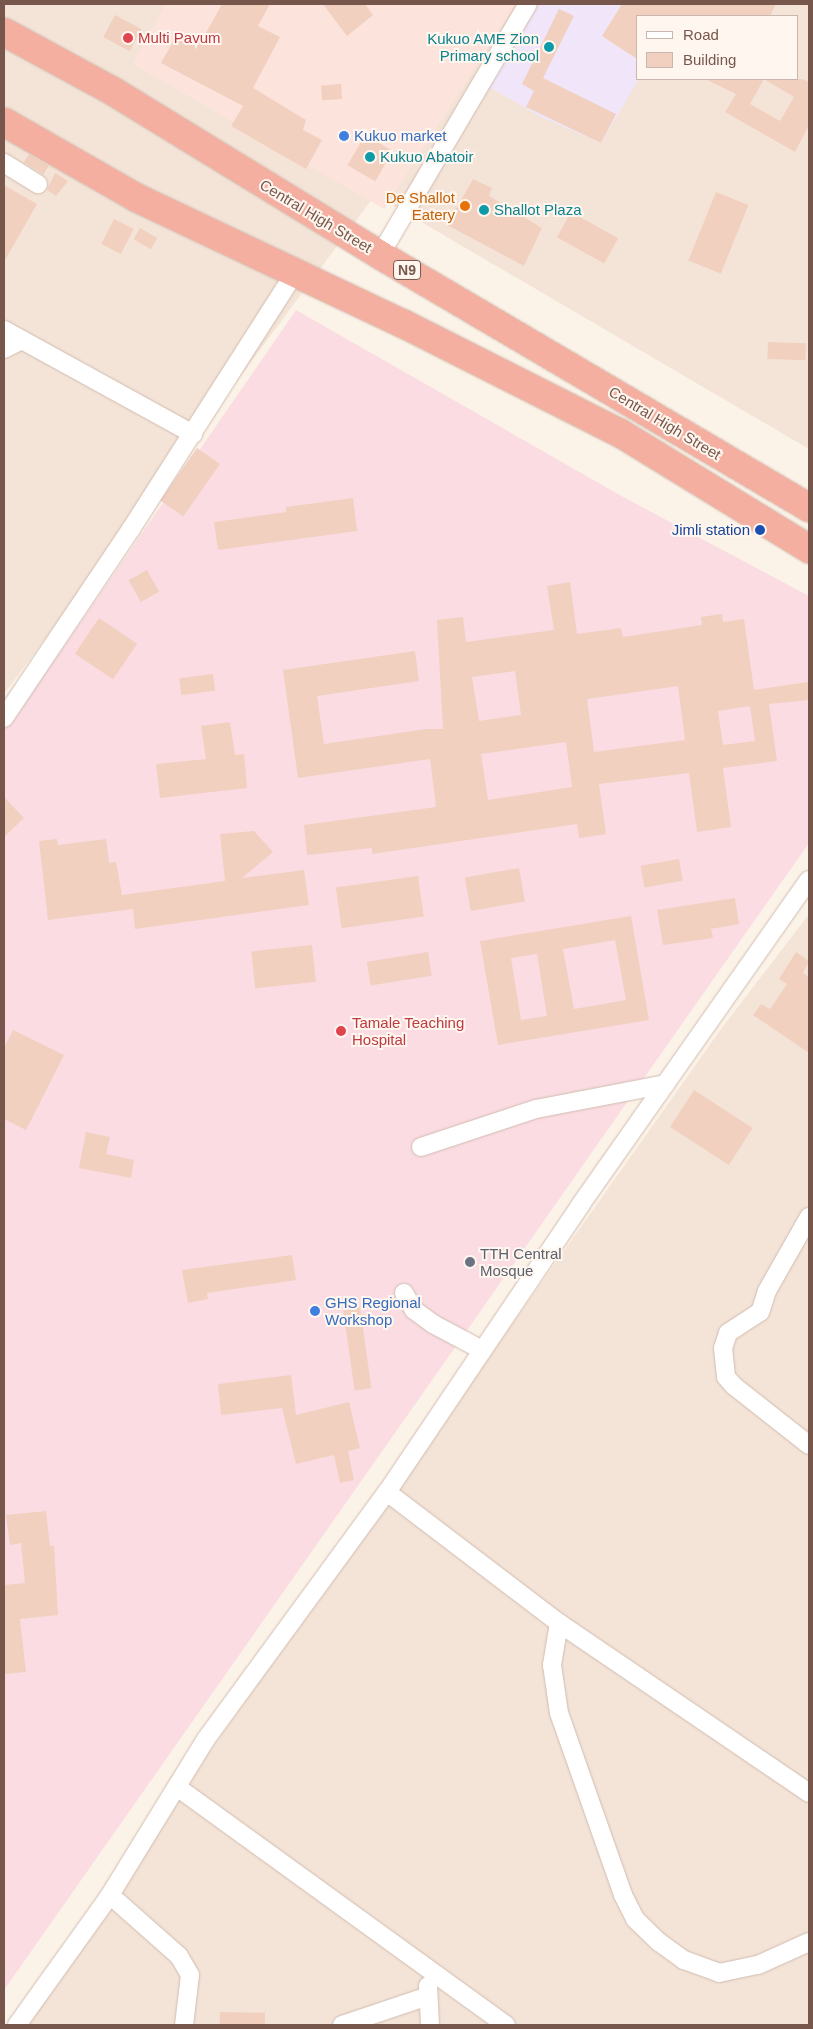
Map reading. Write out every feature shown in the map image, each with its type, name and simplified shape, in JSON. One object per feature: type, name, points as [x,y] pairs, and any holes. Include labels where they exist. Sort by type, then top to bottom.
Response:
[{"type":"highway","name":"Central High Street","points":[[4,32],[111,90],[380,255],[809,508]]},
{"type":"highway","points":[[4,122],[137,198],[294,274],[404,324],[620,433],[809,550]]},
{"type":"street","points":[[380,255],[528,4]]},
{"type":"street","points":[[4,163],[38,184]]},
{"type":"street","points":[[4,718],[193,434],[294,274]]},
{"type":"street","points":[[4,330],[193,434]]},
{"type":"street","points":[[4,349],[22,340]]},
{"type":"street","points":[[16,2025],[110,1894],[206,1739],[387,1492],[482,1350],[809,880]]},
{"type":"street","points":[[421,1147],[536,1109],[666,1084]]},
{"type":"street","points":[[809,1217],[767,1291],[760,1312],[728,1333],[723,1348],[726,1377],[734,1386],[809,1445]]},
{"type":"street","points":[[404,1293],[414,1310],[434,1324],[482,1350]]},
{"type":"street","points":[[387,1492],[559,1623],[809,1793]]},
{"type":"street","points":[[559,1623],[552,1665],[559,1713],[623,1895],[635,1919],[658,1942],[684,1960],[719,1973],[758,1965],[809,1942]]},
{"type":"street","points":[[177,1787],[506,2025]]},
{"type":"street","points":[[110,1894],[179,1956],[190,1974],[184,2025]]},
{"type":"street","points":[[429,1970],[430,2025]]},
{"type":"street","points":[[342,2025],[428,1996]]},
{"type":"shaded area","points":[[4,4],[809,4],[809,449],[375,195],[4,694]]},
{"type":"shaded area","name":"Kukuo market","points":[[166,4],[516,4],[384,209],[133,64]]},
{"type":"shaded area","points":[[539,4],[690,4],[683,15],[636,15],[636,80],[638,80],[601,143],[539,116],[489,87]]},
{"type":"shaded area","name":"Tamale Teaching Hospital","points":[[296,310],[625,498],[809,596],[809,843],[4,1990],[4,726],[58,655]]},
{"type":"shaded area","points":[[809,914],[809,2025],[16,2025],[721,1029]]},
{"type":"building","points":[[222,4],[270,4],[258,26],[280,37],[253,88],[306,120],[303,130],[322,140],[306,169],[231,126],[243,106],[161,63],[179,31],[201,42]]},
{"type":"building","points":[[323,4],[365,4],[373,15],[347,36]]},
{"type":"building","points":[[622,4],[776,4],[770,15],[636,15],[636,58],[602,36]]},
{"type":"building","name":"Kukuo AME Zion Primary school","points":[[559,9],[574,16],[543,78],[616,114],[601,143],[526,107],[534,91],[522,84]]},
{"type":"building","points":[[115,15],[141,29],[130,51],[103,37]]},
{"type":"building","points":[[802,79],[809,82],[809,125],[795,152],[725,112],[736,94],[707,80],[763,80],[750,104],[780,121],[794,97],[766,80]]},
{"type":"building","points":[[341,84],[342,99],[322,100],[321,85]]},
{"type":"building","name":"Kukuo Abatoir","points":[[365,135],[393,151],[375,181],[348,165]]},
{"type":"building","points":[[29,154],[49,166],[44,174],[24,163]]},
{"type":"building","points":[[55,173],[68,181],[56,196],[47,190]]},
{"type":"building","name":"Shallot Plaza","points":[[473,179],[492,188],[489,196],[542,228],[524,266],[447,225]]},
{"type":"building","points":[[4,185],[37,204],[4,262]]},
{"type":"building","points":[[716,192],[748,205],[721,274],[688,261]]},
{"type":"building","points":[[571,212],[618,238],[604,264],[557,237]]},
{"type":"building","points":[[114,219],[134,229],[121,254],[101,244]]},
{"type":"building","points":[[140,228],[157,238],[151,249],[134,239]]},
{"type":"building","points":[[768,342],[806,343],[805,360],[767,359]]},
{"type":"building","points":[[197,448],[220,464],[183,516],[160,500]]},
{"type":"building","points":[[353,498],[357,531],[218,550],[214,522],[286,512],[286,507]]},
{"type":"building","points":[[147,570],[159,592],[141,602],[129,580]]},
{"type":"building","points":[[570,582],[577,634],[621,628],[623,637],[702,625],[701,617],[722,614],[723,622],[744,619],[754,690],[808,682],[809,700],[769,704],[777,761],[723,768],[731,827],[697,832],[689,773],[599,784],[606,834],[579,838],[577,824],[372,854],[372,848],[307,855],[304,825],[436,807],[430,759],[298,778],[283,670],[415,651],[419,681],[317,696],[324,744],[426,729],[443,729],[437,620],[463,617],[466,642],[554,630],[547,586]],"holes":[[[515,671],[521,715],[479,721],[472,677]],[[678,686],[685,740],[594,752],[587,699]],[[750,706],[755,741],[723,745],[718,711]],[[566,742],[572,787],[488,800],[481,754]]]},
{"type":"building","points":[[99,618],[137,644],[113,679],[75,654]]},
{"type":"building","points":[[213,674],[215,691],[181,695],[179,678]]},
{"type":"building","points":[[230,722],[235,755],[244,754],[247,788],[160,798],[156,764],[206,759],[201,726]]},
{"type":"building","points":[[4,797],[24,818],[4,837]]},
{"type":"building","points":[[254,831],[273,852],[242,878],[304,870],[309,905],[135,929],[133,909],[48,920],[39,841],[57,839],[58,845],[106,839],[109,863],[116,862],[122,895],[225,881],[220,834]]},
{"type":"building","points":[[679,859],[683,881],[644,887],[641,866]]},
{"type":"building","points":[[519,868],[525,901],[471,911],[465,878]]},
{"type":"building","points":[[418,876],[424,917],[342,928],[336,888]]},
{"type":"building","points":[[735,898],[739,924],[711,929],[713,938],[663,945],[657,910]]},
{"type":"building","points":[[631,916],[649,1020],[498,1045],[480,941]],"holes":[[[615,940],[626,1000],[574,1009],[563,949]],[[537,954],[547,1016],[521,1020],[511,958]]]},
{"type":"building","points":[[312,945],[316,982],[255,988],[251,951]]},
{"type":"building","points":[[428,952],[432,976],[371,985],[367,962]]},
{"type":"building","points":[[796,952],[809,961],[803,973],[809,977],[809,1053],[753,1015],[761,1004],[770,1009],[787,984],[779,979]]},
{"type":"building","points":[[13,1030],[64,1055],[26,1130],[4,1119],[4,1048]]},
{"type":"building","points":[[694,1090],[753,1128],[729,1165],[670,1127]]},
{"type":"building","points":[[86,1132],[110,1137],[106,1154],[134,1160],[131,1178],[79,1168]]},
{"type":"building","points":[[292,1255],[296,1280],[207,1293],[208,1299],[188,1303],[182,1270]]},
{"type":"building","points":[[360,1307],[371,1388],[355,1391],[343,1309]]},
{"type":"building","points":[[291,1375],[296,1415],[349,1402],[360,1448],[348,1451],[354,1480],[340,1483],[334,1455],[296,1464],[282,1408],[221,1415],[218,1384]]},
{"type":"building","points":[[46,1511],[50,1546],[54,1546],[58,1615],[20,1619],[26,1672],[4,1674],[4,1585],[25,1583],[21,1543],[10,1545],[6,1515]]},
{"type":"building","points":[[220,2012],[265,2013],[265,2025],[220,2025]]},
{"type":"place","name":"Multi Pavum","points":[[128,38]]},
{"type":"place","name":"Kukuo AME Zion Primary school","points":[[549,47]]},
{"type":"place","name":"Kukuo market","points":[[344,136]]},
{"type":"place","name":"Kukuo Abatoir","points":[[370,157]]},
{"type":"place","name":"De Shallot Eatery","points":[[465,206]]},
{"type":"place","name":"Shallot Plaza","points":[[484,210]]},
{"type":"place","name":"Jimli station","points":[[760,530]]},
{"type":"place","name":"Tamale Teaching Hospital","points":[[341,1031]]},
{"type":"place","name":"TTH Central Mosque","points":[[470,1262]]},
{"type":"place","name":"GHS Regional Workshop","points":[[315,1311]]}]
